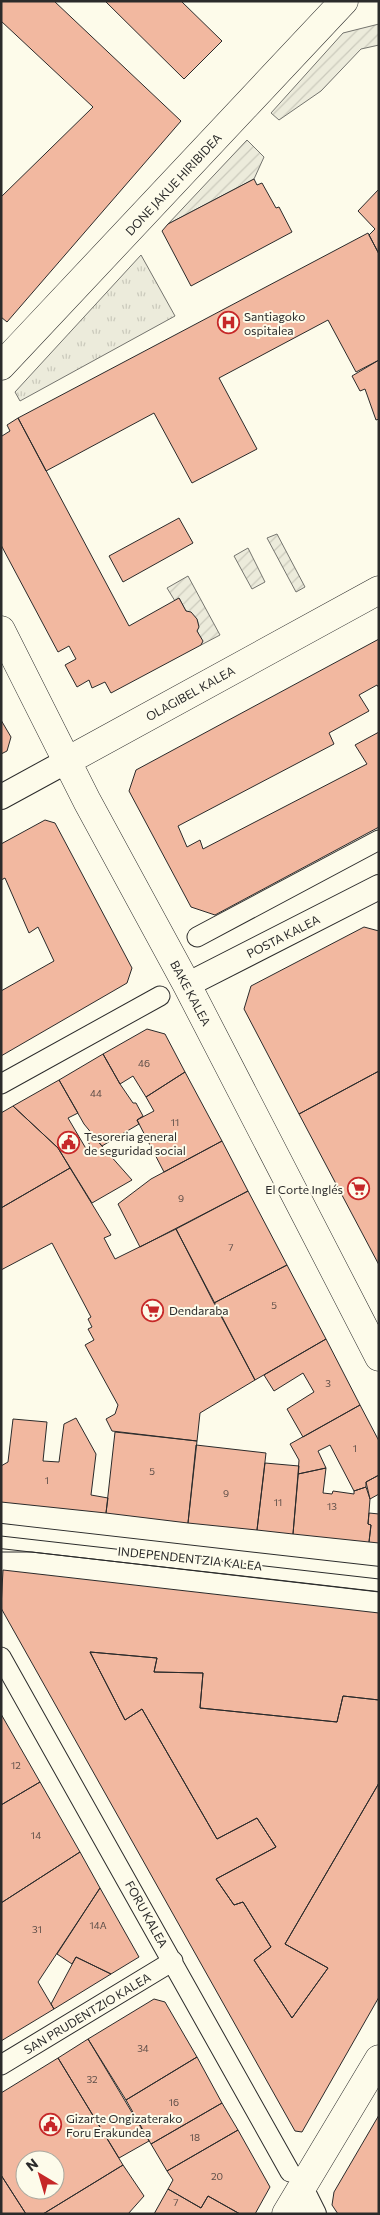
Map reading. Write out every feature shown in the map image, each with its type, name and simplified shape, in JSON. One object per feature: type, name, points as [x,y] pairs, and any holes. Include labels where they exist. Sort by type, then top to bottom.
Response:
[{"type":"main road","name":"DONE JAKUE HIRIBIDEA","points":[[1,366],[344,1]]},
{"type":"main road","name":"OLAGIBEL KALEA","points":[[67,760],[379,590]]},
{"type":"main road","name":"BAKE KALEA","points":[[1,630],[87,801],[187,985],[379,1357]]},
{"type":"main road","points":[[286,2214],[296,2180],[379,2059]]},
{"type":"street","name":"OLAGIBEL KALEA","points":[[1,797],[67,760]]},
{"type":"street","points":[[198,937],[379,840]]},
{"type":"street","name":"POSTA KALEA","points":[[187,985],[379,887]]},
{"type":"street","points":[[1,1084],[160,996]]},
{"type":"street","name":"INDEPENDENTZIA KALEA","points":[[1,1536],[379,1579]]},
{"type":"street","name":"FORU KALEA","points":[[1,1657],[173,1960],[314,2214]]},
{"type":"street","name":"SAN PRUDENTZIO KALEA","points":[[1,2065],[173,1960]]},
{"type":"green space","points":[[379,24],[379,45],[361,49],[321,91],[279,120],[271,113],[343,33]]},
{"type":"green space","points":[[247,140],[264,157],[254,179],[168,224]]},
{"type":"green space","points":[[141,255],[175,316],[20,401],[15,392]]},
{"type":"green space","points":[[277,534],[305,587],[296,592],[267,538]]},
{"type":"green space","points":[[248,548],[265,582],[252,589],[234,556]]},
{"type":"green space","points":[[188,576],[220,635],[201,645],[202,641],[197,631],[198,624],[196,619],[186,611],[179,598],[175,601],[167,588]]},
{"type":"building","points":[[1,1],[54,1],[181,121],[7,322],[1,317],[1,197],[93,107],[1,21]]},
{"type":"building","points":[[105,1],[181,1],[222,41],[184,79]]},
{"type":"building","points":[[254,179],[257,185],[262,183],[276,208],[279,207],[292,232],[191,286],[162,231],[168,224]]},
{"type":"building","points":[[379,189],[379,254],[369,235],[375,229],[358,211]]},
{"type":"building","points":[[368,233],[379,254],[379,360],[356,372],[328,320],[219,378],[257,449],[192,483],[154,413],[46,471],[18,418]]},
{"type":"building","points":[[379,360],[379,419],[376,420],[365,389],[360,391],[352,376]]},
{"type":"building","points":[[18,418],[129,626],[179,598],[186,611],[191,612],[197,619],[199,627],[197,631],[203,641],[201,645],[111,693],[105,682],[92,688],[89,680],[77,687],[65,665],[76,659],[69,646],[58,652],[1,545],[1,435],[10,431],[7,425]]},
{"type":"building","points":[[179,518],[193,543],[123,582],[109,556]]},
{"type":"building","points":[[379,639],[379,688],[377,685],[359,695],[369,711],[329,733],[334,744],[178,826],[187,847],[200,840],[203,849],[367,764],[355,745],[379,732],[379,827],[215,915],[191,907],[129,791],[136,770]]},
{"type":"building","points":[[1,720],[11,737],[7,751],[1,754]]},
{"type":"building","points":[[45,820],[55,823],[132,968],[127,983],[1,1056],[1,991],[54,961],[38,927],[29,933],[5,878],[1,880],[1,844]]},
{"type":"building","points":[[364,927],[379,931],[379,1071],[299,1114],[244,1009],[251,986]]},
{"type":"building","points":[[147,1029],[165,1034],[185,1072],[146,1097],[133,1076],[120,1084],[103,1054]]},
{"type":"building","points":[[103,1054],[120,1084],[133,1103],[136,1103],[143,1116],[137,1120],[139,1124],[102,1146],[84,1124],[59,1080]]},
{"type":"building","name":"El Corte Inglés","points":[[379,1071],[379,1265],[299,1114]]},
{"type":"building","points":[[185,1072],[222,1141],[164,1172],[137,1120],[154,1111],[146,1097]]},
{"type":"building","name":"Tesoreria general de seguridad social","points":[[59,1080],[78,1113],[68,1118],[88,1152],[92,1149],[87,1140],[93,1136],[132,1180],[92,1203],[58,1148],[13,1106]]},
{"type":"building","points":[[13,1106],[58,1148],[70,1168],[1,1208],[1,1113]]},
{"type":"building","points":[[222,1141],[248,1191],[140,1247],[118,1204],[151,1179]]},
{"type":"building","name":"Dendaraba","points":[[70,1168],[111,1235],[104,1238],[115,1259],[176,1229],[255,1380],[200,1413],[197,1441],[112,1431],[106,1419],[115,1414],[118,1405],[85,1345],[94,1340],[88,1329],[92,1327],[88,1319],[91,1317],[52,1243],[1,1270],[1,1208]]},
{"type":"building","points":[[248,1191],[287,1265],[214,1303],[176,1229]]},
{"type":"building","points":[[287,1265],[326,1339],[255,1380],[214,1303]]},
{"type":"building","points":[[326,1339],[360,1405],[303,1437],[287,1409],[314,1392],[303,1373],[274,1391],[264,1375]]},
{"type":"building","points":[[360,1405],[379,1441],[379,1475],[366,1482],[366,1487],[354,1491],[330,1445],[318,1451],[326,1468],[298,1474],[299,1460],[290,1444]]},
{"type":"building","points":[[76,1418],[96,1454],[91,1495],[108,1498],[106,1513],[1,1502],[1,1466],[8,1462],[13,1419],[47,1422],[43,1461],[59,1462],[64,1424]]},
{"type":"building","points":[[115,1432],[197,1441],[188,1523],[106,1513]]},
{"type":"building","points":[[196,1445],[266,1453],[257,1530],[188,1523]]},
{"type":"building","points":[[265,1463],[299,1466],[293,1534],[257,1530]]},
{"type":"building","points":[[326,1468],[323,1493],[332,1494],[333,1491],[354,1494],[354,1491],[366,1487],[370,1499],[368,1524],[371,1525],[369,1542],[293,1534],[298,1474]]},
{"type":"building","points":[[379,1475],[379,1494],[370,1499],[366,1482]]},
{"type":"building","points":[[369,1513],[379,1514],[379,1543],[369,1542],[371,1525],[368,1524]]},
{"type":"building","points":[[3,1570],[379,1613],[379,1700],[343,1696],[337,1722],[200,1708],[203,1673],[154,1672],[157,1658],[90,1652],[125,1720],[142,1709],[217,1839],[257,1818],[276,1847],[216,1879],[234,1905],[243,1902],[271,1947],[254,1960],[292,2018],[328,1968],[285,1944],[379,1783],[379,1997],[302,2132],[295,2131],[1,1608]]},
{"type":"building","points":[[90,1652],[157,1658],[154,1672],[203,1673],[200,1708],[337,1722],[343,1696],[379,1700],[379,1783],[285,1944],[328,1968],[292,2018],[254,1960],[271,1947],[243,1902],[234,1905],[216,1879],[276,1847],[257,1818],[217,1839],[142,1709],[125,1720]]},
{"type":"building","points":[[1,1714],[40,1782],[1,1805]]},
{"type":"building","points":[[40,1782],[80,1852],[1,1903],[1,1805]]},
{"type":"building","points":[[80,1852],[100,1888],[38,1982],[54,2009],[1,2041],[1,1903]]},
{"type":"building","points":[[100,1888],[139,1957],[111,1974],[76,1957],[72,1964],[57,1954]]},
{"type":"building","points":[[76,1957],[111,1974],[54,2009],[51,2004]]},
{"type":"building","points":[[154,1999],[165,2002],[197,2057],[126,2100],[88,2039]]},
{"type":"building","points":[[88,2039],[149,2141],[119,2158],[58,2058]]},
{"type":"building","points":[[197,2057],[222,2103],[151,2144],[126,2100]]},
{"type":"building","name":"Gizarte Ongizaterako Foru Erakundea","points":[[58,2058],[123,2165],[43,2214],[26,2214],[17,2200],[65,2200],[65,2150],[15,2150],[15,2197],[1,2175],[1,2093]]},
{"type":"building","points":[[222,2103],[238,2130],[167,2171],[151,2144]]},
{"type":"building","points":[[379,2115],[379,2214],[338,2214],[332,2205],[334,2192]]},
{"type":"building","points":[[238,2130],[270,2187],[255,2214],[240,2214],[208,2196],[201,2208],[168,2189],[173,2180],[167,2171]]},
{"type":"building","points":[[123,2165],[144,2196],[128,2214],[43,2214]]},
{"type":"building","points":[[1,2175],[15,2197],[15,2200],[17,2200],[26,2214],[1,2214]]},
{"type":"building","points":[[168,2189],[201,2208],[208,2196],[240,2214],[154,2214]]},
{"type":"tram line","points":[[1,1536],[379,1579]]},
{"type":"tram line","points":[[1,1552],[32,1552],[379,1592]]},
{"type":"place","name":"Santiagoko ospitalea","points":[[228,323]]},
{"type":"place","name":"Tesoreria general de seguridad social","points":[[68,1143]]},
{"type":"place","name":"El Corte Inglés","points":[[359,1189]]},
{"type":"place","name":"Dendaraba","points":[[153,1310]]},
{"type":"place","name":"Gizarte Ongizaterako Foru Erakundea","points":[[50,2125]]}]
